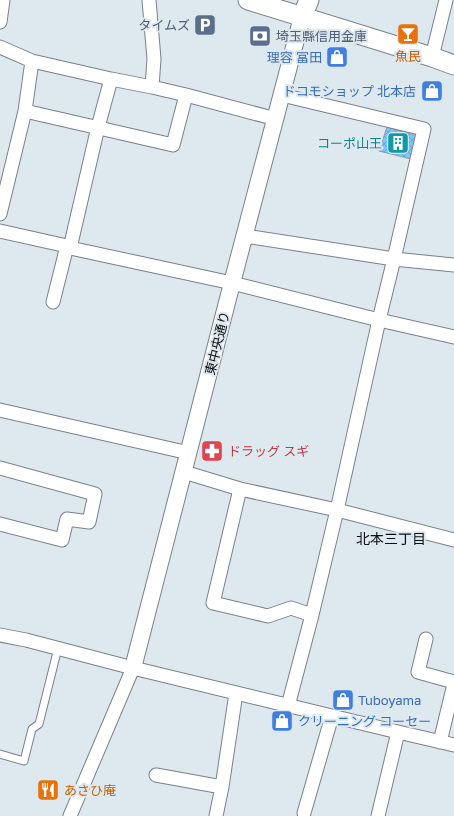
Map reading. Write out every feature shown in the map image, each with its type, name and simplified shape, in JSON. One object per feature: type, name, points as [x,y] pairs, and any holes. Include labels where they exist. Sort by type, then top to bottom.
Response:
[{"type":"main road","points":[[248,0],[454,65]]},
{"type":"main road","points":[[302,17],[309,0]]},
{"type":"street","points":[[0,22],[3,0]]},
{"type":"street","points":[[149,0],[154,59],[152,87]]},
{"type":"street","points":[[432,57],[446,0]]},
{"type":"street","name":"東中央通り","points":[[133,668],[302,17]]},
{"type":"street","points":[[0,47],[32,61],[186,95],[276,120]]},
{"type":"street","points":[[0,214],[25,111],[32,61]]},
{"type":"street","points":[[53,302],[69,247],[111,79]]},
{"type":"street","points":[[25,111],[173,145],[186,95]]},
{"type":"street","points":[[282,95],[424,129],[379,320],[337,510],[312,615],[288,706]]},
{"type":"street","points":[[0,231],[232,283],[379,320],[454,337]]},
{"type":"street","points":[[245,236],[394,259],[454,264]]},
{"type":"street","points":[[0,410],[189,454]]},
{"type":"street","points":[[0,468],[95,494],[89,522],[67,519],[62,540],[0,524]]},
{"type":"street","points":[[184,472],[240,489],[337,510],[454,540]]},
{"type":"street","points":[[240,489],[213,603],[268,616],[291,608],[312,615]]},
{"type":"street","points":[[0,635],[26,640],[133,668],[454,745]]},
{"type":"street","points":[[426,639],[418,672],[454,683],[440,742]]},
{"type":"street","points":[[70,816],[133,668]]},
{"type":"street","points":[[216,816],[222,787],[236,693]]},
{"type":"street","points":[[304,814],[332,716]]},
{"type":"street","points":[[378,816],[398,732]]},
{"type":"street","points":[[156,775],[222,787]]},
{"type":"lane","points":[[0,754],[24,761],[32,729],[39,724],[58,648]]},
{"type":"building","name":"コーポ山王","points":[[387,127],[417,136],[411,159],[379,151]]},
{"type":"place","name":"タイムズ","points":[[205,25]]},
{"type":"place","name":"魚民","points":[[408,34]]},
{"type":"place","name":"埼玉縣信用金庫","points":[[260,36]]},
{"type":"place","name":"理容 冨田","points":[[337,57]]},
{"type":"place","name":"ドコモショップ 北本店","points":[[432,91]]},
{"type":"place","name":"コーポ山王","points":[[398,143]]},
{"type":"place","name":"ドラッグ スギ","points":[[212,451]]},
{"type":"place","name":"Tuboyama","points":[[343,700]]},
{"type":"place","name":"クリーニング コーセー","points":[[282,721]]},
{"type":"place","name":"あさひ庵","points":[[48,790]]},
{"type":"district","name":"北本三丁目","points":[[391,538]]}]
